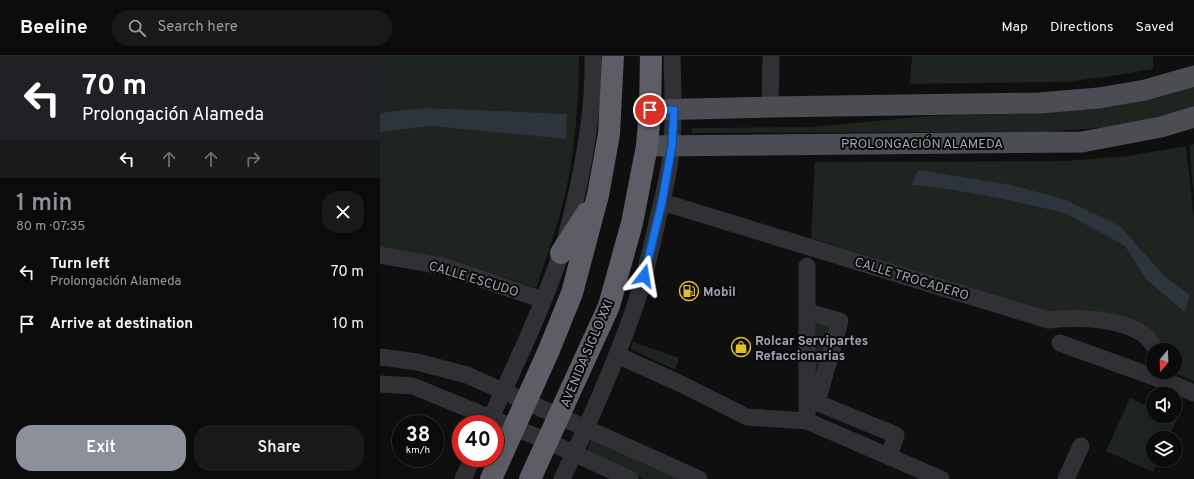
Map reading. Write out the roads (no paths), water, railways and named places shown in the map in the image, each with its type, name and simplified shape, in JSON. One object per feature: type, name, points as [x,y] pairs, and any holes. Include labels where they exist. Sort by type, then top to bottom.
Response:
[{"type":"highway","name":"AVENIDA SIGLO XXI","points":[[530,479],[608,306],[632,224],[647,146],[650,110],[651,56]]},
{"type":"highway","points":[[490,479],[549,350],[572,293],[598,195],[609,134],[613,59]]},
{"type":"highway","points":[[561,252],[598,195]]},
{"type":"main road","points":[[650,110],[1032,103],[1099,98],[1145,90],[1194,76]]},
{"type":"main road","name":"PROLONGACIÓN ALAMEDA","points":[[647,146],[1082,142],[1161,127],[1194,117]]},
{"type":"street","points":[[493,415],[543,300],[561,252],[574,208],[588,142],[594,84],[593,56]]},
{"type":"street","name":"AVENIDA SIGLO XXI","points":[[562,479],[586,428],[617,355],[633,312],[644,276],[662,202],[672,145],[674,110],[672,56]]},
{"type":"street","points":[[770,107],[771,56]]},
{"type":"street","name":"CALLE TROCADERO","points":[[662,202],[1048,320],[1069,318],[1116,322],[1142,332],[1151,343]]},
{"type":"street","name":"CALLE ESCUDO","points":[[380,255],[447,267],[543,300]]},
{"type":"street","points":[[807,266],[807,312],[812,401]]},
{"type":"street","points":[[807,312],[840,322],[812,401],[807,421]]},
{"type":"street","points":[[1060,343],[1146,370]]},
{"type":"street","points":[[617,355],[679,383],[748,417],[807,421],[942,479]]},
{"type":"street","points":[[380,357],[417,362],[467,375],[699,479]]},
{"type":"street","points":[[1173,379],[1194,393]]},
{"type":"street","points":[[380,384],[413,386],[477,415]]},
{"type":"street","points":[[812,401],[896,435],[889,456]]},
{"type":"street","points":[[504,424],[514,427],[547,441],[630,479]]},
{"type":"street","points":[[1066,479],[1081,446]]},
{"type":"street","points":[[463,479],[469,467]]},
{"type":"place","name":"Mobil","points":[[689,291]]},
{"type":"place","name":"Rolcar Servipartes Refaccionarias","points":[[741,347]]}]
